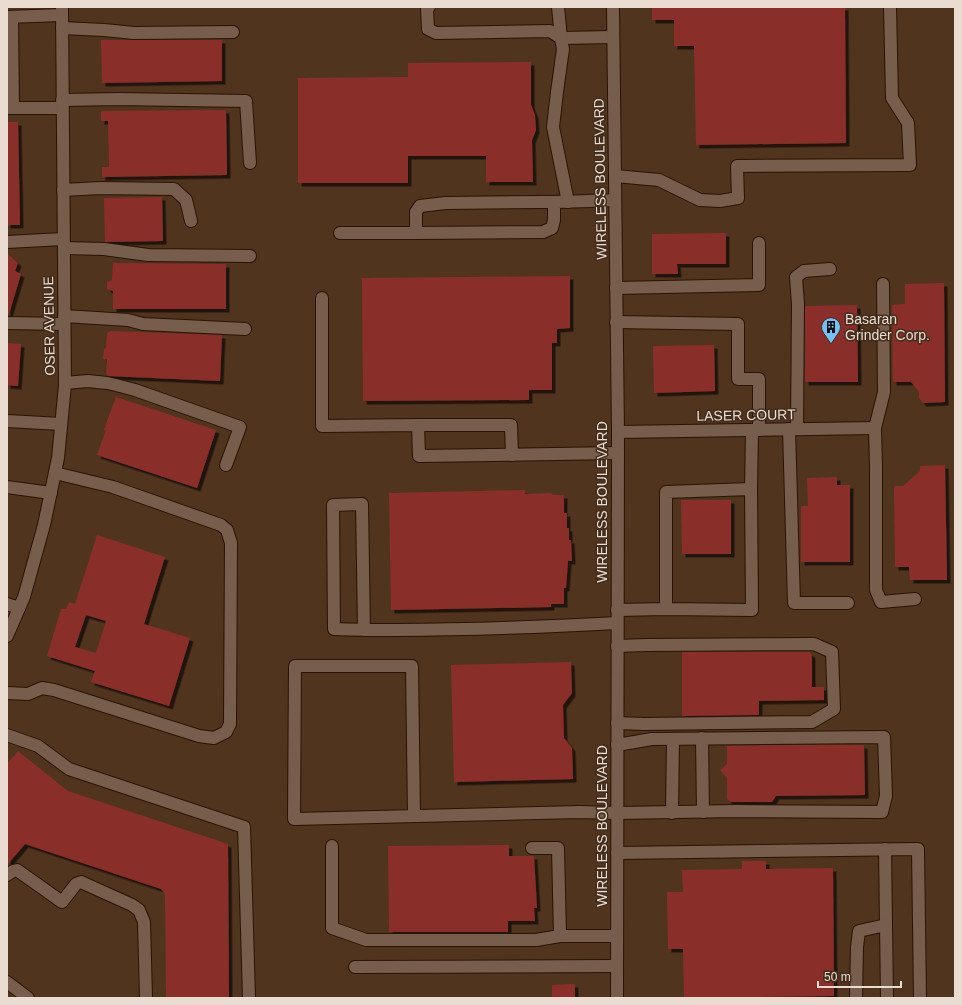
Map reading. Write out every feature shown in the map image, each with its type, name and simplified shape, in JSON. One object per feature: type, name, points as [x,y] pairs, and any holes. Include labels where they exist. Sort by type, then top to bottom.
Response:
[{"type":"street","points":[[429,7],[427,8],[428,29],[436,33],[550,31],[561,38],[613,37]]},
{"type":"street","points":[[558,7],[563,49],[553,127],[568,202]]},
{"type":"street","name":"WIRELESS BOULEVARD","points":[[613,7],[618,432],[617,998]]},
{"type":"street","points":[[615,176],[659,180],[700,200],[720,201],[738,198],[737,166],[910,165],[908,123],[892,98],[890,7]]},
{"type":"street","points":[[62,11],[10,17],[10,108],[118,99],[246,100],[250,163]]},
{"type":"street","name":"OSER AVENUE","points":[[7,636],[24,596],[44,525],[58,458],[65,383],[62,11]]},
{"type":"street","points":[[62,28],[134,33],[233,32]]},
{"type":"street","points":[[63,190],[101,188],[174,189],[186,200],[191,221]]},
{"type":"street","points":[[416,233],[416,212],[420,206],[446,203],[615,200]]},
{"type":"street","points":[[340,233],[543,232],[552,228],[554,220],[554,202]]},
{"type":"street","points":[[7,242],[64,244],[148,255],[250,256]]},
{"type":"street","points":[[616,288],[759,285],[759,243]]},
{"type":"street","points":[[830,269],[804,271],[796,277],[798,304],[793,429],[794,603],[848,603]]},
{"type":"street","points":[[883,284],[884,392],[875,428],[876,590],[881,602],[915,598]]},
{"type":"street","points":[[322,298],[322,426],[512,425],[512,455]]},
{"type":"street","points":[[7,323],[121,319],[143,324],[245,329]]},
{"type":"street","points":[[616,322],[738,324],[738,379],[759,379],[751,488],[752,610],[617,610]]},
{"type":"street","points":[[65,383],[107,383],[128,388],[240,427],[226,464]]},
{"type":"street","points":[[7,421],[61,424]]},
{"type":"street","points":[[418,425],[419,456],[618,453]]},
{"type":"street","name":"LASER COURT","points":[[618,432],[875,428]]},
{"type":"street","points":[[7,693],[28,694],[42,688],[54,690],[199,736],[214,738],[226,732],[230,724],[231,543],[227,530],[221,525],[114,487],[55,473]]},
{"type":"street","points":[[7,487],[51,493]]},
{"type":"street","points":[[666,609],[666,492],[751,488]]},
{"type":"street","points":[[364,630],[362,504],[333,505],[334,629],[364,630],[516,628],[617,623]]},
{"type":"street","points":[[7,604],[19,608]]},
{"type":"street","points":[[617,646],[814,644],[832,652],[834,709],[812,722],[617,723]]},
{"type":"street","points":[[414,816],[412,666],[295,666],[294,819],[579,812],[617,814],[703,812],[882,812],[886,796],[884,737],[652,739],[617,745]]},
{"type":"street","points":[[7,735],[38,746],[69,769],[244,827],[249,998]]},
{"type":"street","points":[[702,738],[703,812]]},
{"type":"street","points":[[672,813],[673,739]]},
{"type":"street","points":[[332,846],[332,928],[366,940],[536,940],[560,936],[617,936]]},
{"type":"street","points":[[532,848],[558,848],[560,936]]},
{"type":"street","points":[[885,849],[887,998]]},
{"type":"street","points":[[617,853],[918,849],[920,998]]},
{"type":"street","points":[[7,875],[17,870],[62,902],[76,884],[82,882],[132,905],[139,910],[144,922],[146,998]]},
{"type":"street","points":[[856,998],[857,947],[859,931],[886,925]]},
{"type":"street","points":[[355,967],[617,966]]},
{"type":"street","points":[[7,982],[28,998]]},
{"type":"shaded area","points":[[7,7],[955,7],[955,998],[7,998]]},
{"type":"building","points":[[652,7],[845,7],[846,143],[696,145],[694,46],[674,46],[674,20],[652,20]]},
{"type":"building","points":[[101,40],[222,40],[222,81],[102,83]]},
{"type":"building","points":[[531,62],[531,105],[535,115],[536,130],[532,140],[533,182],[486,182],[486,156],[408,156],[408,183],[298,183],[298,78],[408,77],[408,63]]},
{"type":"building","points":[[226,110],[227,175],[102,177],[102,167],[109,167],[108,121],[101,121],[101,111]]},
{"type":"building","points":[[7,122],[18,122],[20,225],[7,225]]},
{"type":"building","points":[[162,197],[163,241],[105,242],[104,198]]},
{"type":"building","points":[[726,233],[726,264],[677,264],[678,274],[652,274],[652,234]]},
{"type":"building","points":[[7,253],[18,263],[15,271],[21,274],[9,314],[7,314]]},
{"type":"building","points":[[113,263],[226,264],[226,309],[113,309],[113,291],[107,289],[107,282],[112,280]]},
{"type":"building","points":[[570,276],[570,328],[557,329],[557,343],[552,343],[552,390],[529,390],[529,400],[363,401],[362,278]]},
{"type":"building","points":[[944,283],[945,402],[923,403],[919,398],[919,392],[911,382],[893,382],[892,305],[905,304],[905,284]]},
{"type":"building","name":"Basaran Grinder Corp.","points":[[857,305],[858,382],[805,382],[805,306]]},
{"type":"building","points":[[111,331],[222,335],[220,381],[108,376],[106,373],[107,359],[103,359],[104,349],[106,348],[107,333]]},
{"type":"building","points":[[7,343],[21,344],[18,386],[7,385]]},
{"type":"building","points":[[714,345],[715,391],[654,393],[653,346]]},
{"type":"building","points":[[116,397],[216,430],[197,488],[97,455]]},
{"type":"building","points":[[945,465],[947,580],[910,580],[909,567],[895,567],[894,486],[903,486],[920,471],[920,466]]},
{"type":"building","points":[[837,477],[837,485],[850,485],[850,562],[801,562],[801,506],[808,506],[807,478]]},
{"type":"building","points":[[525,490],[525,494],[551,493],[553,495],[564,495],[564,513],[567,513],[567,528],[569,528],[569,540],[571,540],[572,561],[568,561],[566,588],[564,588],[564,604],[551,604],[551,607],[391,610],[389,493]]},
{"type":"building","points":[[681,500],[731,500],[731,554],[682,554]]},
{"type":"building","points":[[97,535],[165,557],[144,624],[190,638],[169,706],[91,682],[95,671],[47,656],[61,609],[66,609],[69,602],[75,604]],"holes":[[[86,615],[106,621],[96,653],[75,647]]]},
{"type":"building","points":[[682,652],[809,652],[812,655],[812,687],[824,687],[824,700],[759,701],[759,715],[682,716]]},
{"type":"building","points":[[571,662],[572,693],[563,705],[564,738],[572,748],[573,779],[454,782],[451,665]]},
{"type":"building","points":[[864,745],[865,795],[776,796],[772,802],[731,802],[727,799],[727,778],[720,770],[727,764],[727,746]]},
{"type":"building","points":[[18,751],[68,791],[228,844],[229,998],[166,998],[165,894],[161,889],[25,844],[7,865],[7,764]]},
{"type":"building","points":[[509,845],[509,856],[534,856],[537,908],[534,908],[535,921],[508,921],[508,932],[389,932],[388,846]]},
{"type":"building","points":[[742,861],[766,861],[766,869],[833,868],[834,996],[684,998],[683,949],[668,949],[667,892],[683,892],[682,870],[742,869]]},
{"type":"building","points":[[575,984],[575,998],[552,998],[552,985]]},
{"type":"place","name":"Basaran Grinder Corp.","points":[[831,344]]}]
